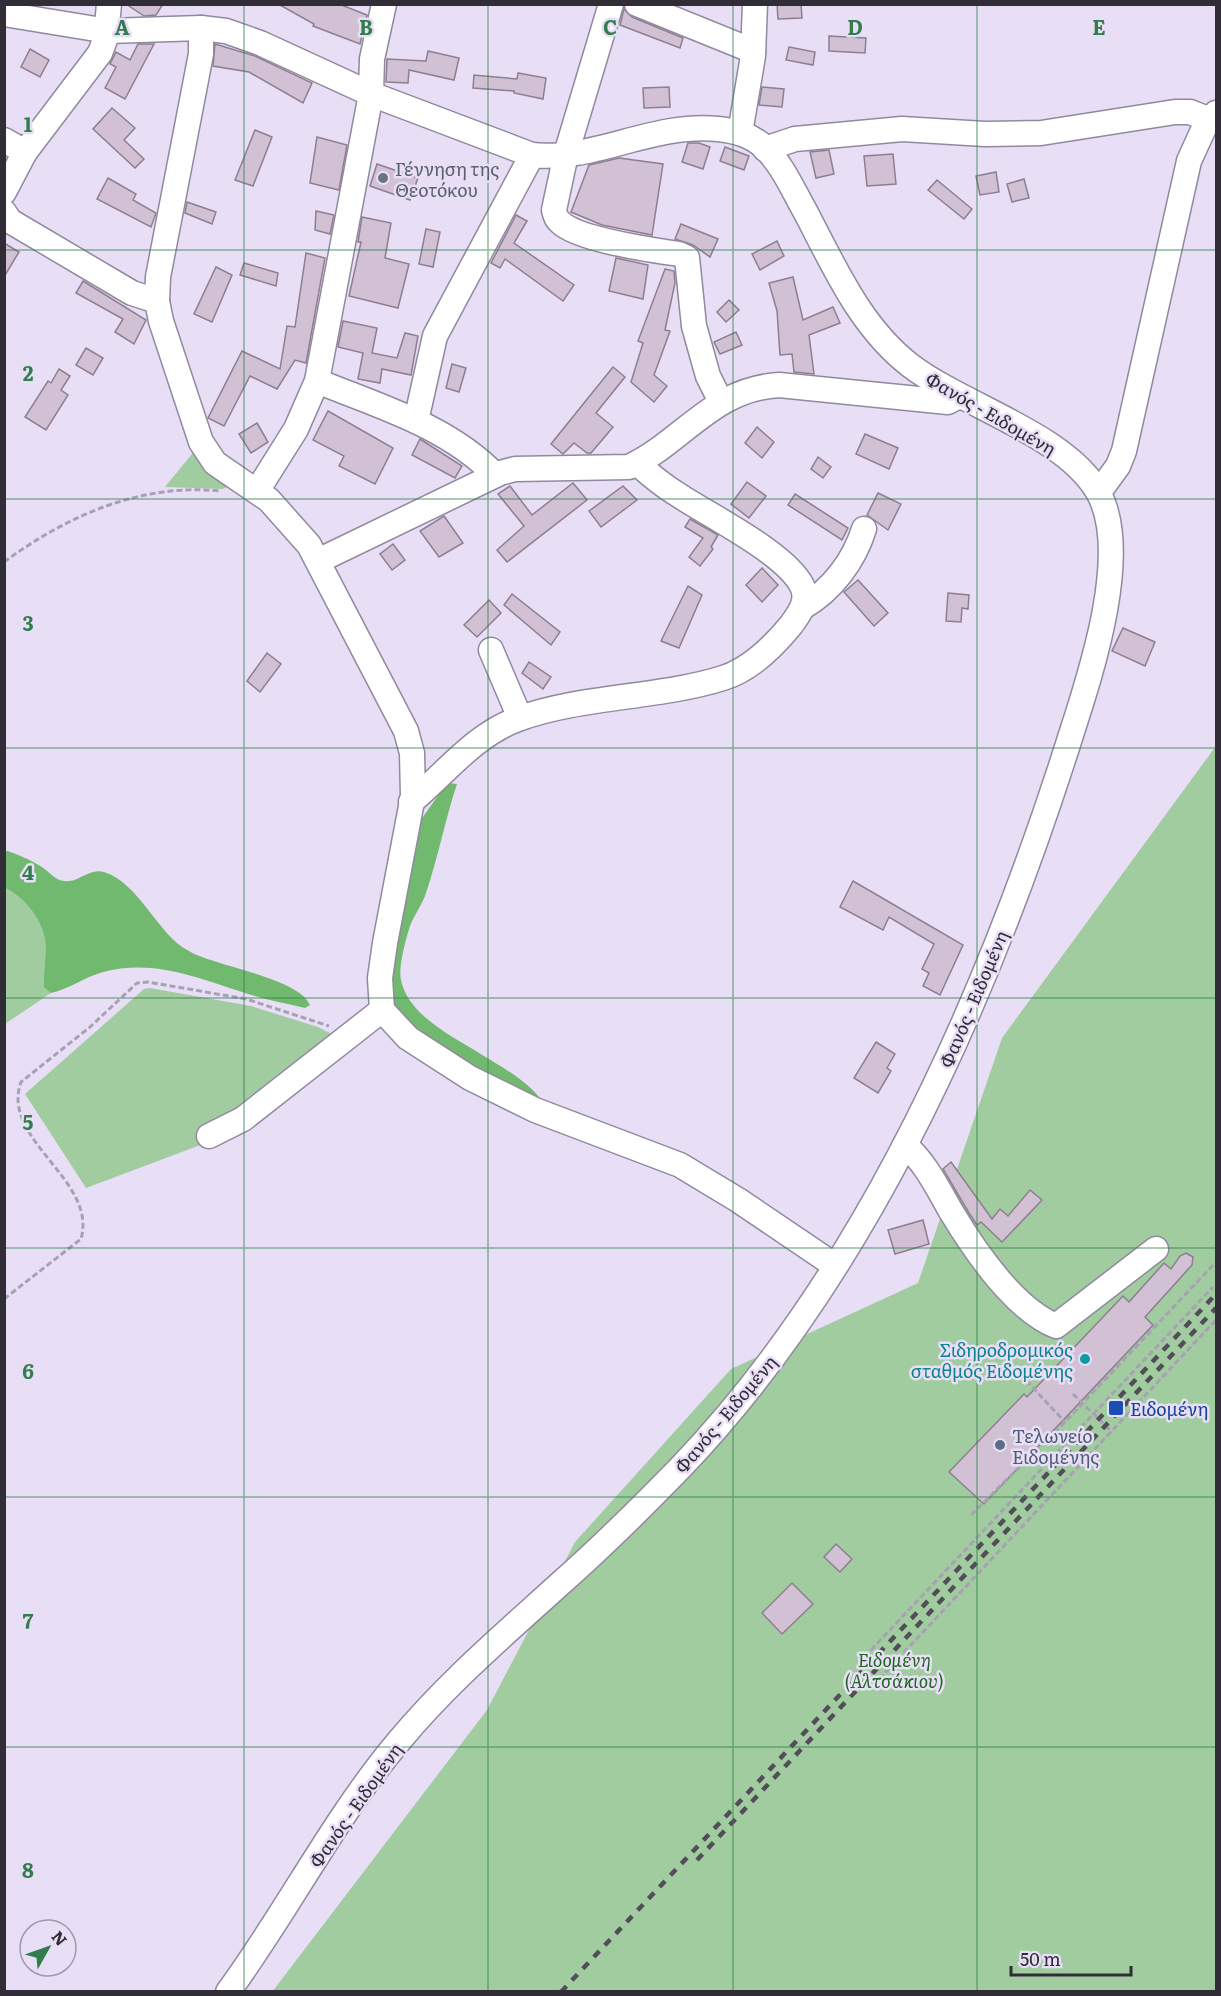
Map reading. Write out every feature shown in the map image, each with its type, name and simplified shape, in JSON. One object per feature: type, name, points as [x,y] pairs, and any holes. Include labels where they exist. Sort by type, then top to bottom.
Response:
[{"type":"street","points":[[4,192],[26,152],[95,61],[103,47],[109,4]]},
{"type":"street","points":[[257,490],[296,429],[317,381],[371,94],[372,59],[384,4]]},
{"type":"street","points":[[416,421],[435,336],[548,155],[611,4]]},
{"type":"street","points":[[637,4],[753,51]]},
{"type":"street","points":[[740,133],[753,51],[756,4]]},
{"type":"street","points":[[4,14],[106,31],[201,28],[238,35],[371,94],[548,155]]},
{"type":"street","points":[[201,28],[201,54],[170,210],[157,301],[201,442],[215,463],[257,490],[284,514],[320,560],[406,731],[414,772],[411,802],[380,978],[382,1010],[408,1038],[470,1078],[535,1110],[680,1165],[738,1200],[834,1266]]},
{"type":"street","points":[[765,149],[795,139],[902,129],[985,134],[1041,133],[1175,112],[1190,112],[1214,117]]},
{"type":"street","points":[[1099,492],[1118,466],[1124,451],[1189,161],[1204,128],[1214,117]]},
{"type":"street","name":"Φανός - Ειδομένη","points":[[228,1992],[356,1799],[404,1735],[457,1679],[566,1579],[682,1466],[749,1389],[785,1341],[834,1266],[935,1089],[1006,918],[1054,788],[1088,682],[1102,620],[1112,547],[1107,512],[1099,492],[1076,465],[1047,444],[958,396],[905,362],[867,319],[845,287],[783,172],[765,149],[740,133],[712,128],[667,131],[548,155]]},
{"type":"street","points":[[4,140],[26,152]]},
{"type":"street","points":[[548,155],[554,210],[561,224],[614,242],[680,254],[687,258],[694,326],[708,376],[721,402]]},
{"type":"street","points":[[4,212],[10,221],[132,293],[157,301]]},
{"type":"street","points":[[317,381],[416,421],[480,459],[495,475]]},
{"type":"street","points":[[320,560],[495,475],[515,469],[616,469],[636,464],[721,402],[752,388],[779,385],[940,402],[948,402],[958,396]]},
{"type":"street","points":[[411,802],[475,743],[501,726],[520,718],[724,678],[738,672],[775,642],[802,607],[805,599],[801,584],[780,562],[746,537],[677,495],[636,464]]},
{"type":"street","points":[[802,607],[814,601],[844,569],[864,529]]},
{"type":"street","points":[[491,651],[520,718]]},
{"type":"street","points":[[209,1136],[243,1119],[347,1034],[382,1010]]},
{"type":"street","points":[[905,1145],[922,1162],[963,1231],[992,1270],[1026,1306],[1045,1322],[1056,1326],[1156,1249]]},
{"type":"path","points":[[4,562],[63,523],[102,506],[164,492],[225,492]]},
{"type":"path","points":[[4,1299],[81,1239],[83,1230],[82,1211],[22,1127],[18,1114],[16,1090],[29,1075],[90,1028],[137,983],[148,982],[246,999],[316,1021],[347,1034]]},
{"type":"path","points":[[971,1515],[1065,1422],[1216,1262]]},
{"type":"path","points":[[871,1650],[1213,1287]]},
{"type":"path","points":[[879,1679],[1216,1320]]},
{"type":"path","points":[[1020,1374],[1065,1422]]},
{"type":"path","points":[[1073,1395],[1112,1432]]},
{"type":"green space","points":[[196,449],[231,486],[222,489],[165,487]]},
{"type":"green space","name":"Ειδομένη (Αλτσάκιου)","points":[[1216,746],[1216,1991],[272,1992],[487,1710],[575,1542],[731,1369],[918,1283],[1002,1038]]},
{"type":"green space","points":[[447,783],[457,784],[426,893],[408,931],[401,961],[401,980],[412,1004],[432,1023],[518,1078],[535,1093],[548,1111],[396,1020],[386,979],[420,821]]},
{"type":"green space","points":[[4,850],[33,862],[54,877],[65,881],[99,871],[116,878],[128,886],[166,932],[187,950],[290,987],[302,995],[310,1005],[305,1008],[258,997],[174,972],[139,968],[103,972],[51,993],[44,987],[45,939],[43,931],[25,902],[5,888]]},
{"type":"green space","points":[[5,888],[25,902],[40,923],[45,939],[44,986],[51,993],[5,1024]]},
{"type":"green space","points":[[150,988],[251,1006],[318,1027],[338,1037],[203,1144],[86,1188],[25,1094],[144,989]]},
{"type":"building","points":[[126,4],[163,4],[156,15],[144,16]]},
{"type":"building","points":[[278,4],[339,4],[367,15],[360,44],[313,26],[314,24]]},
{"type":"building","points":[[777,4],[801,4],[802,18],[778,19]]},
{"type":"building","points":[[624,9],[632,17],[683,38],[680,48],[620,25]]},
{"type":"building","points":[[829,36],[866,38],[865,53],[829,51]]},
{"type":"building","points":[[138,44],[154,44],[125,99],[105,88],[116,67],[110,64],[116,52],[130,60]]},
{"type":"building","points":[[215,44],[255,56],[312,83],[303,103],[249,72],[213,66]]},
{"type":"building","points":[[789,47],[815,52],[813,65],[786,60]]},
{"type":"building","points":[[30,49],[49,60],[40,77],[21,67]]},
{"type":"building","points":[[428,51],[459,58],[454,80],[409,70],[408,83],[386,82],[387,59],[426,61]]},
{"type":"building","points":[[518,73],[546,78],[543,99],[514,93],[514,91],[473,88],[474,75],[517,79]]},
{"type":"building","points":[[669,87],[670,107],[644,108],[643,88]]},
{"type":"building","points":[[762,87],[784,89],[782,107],[759,105]]},
{"type":"building","points":[[112,108],[135,128],[124,140],[144,159],[135,168],[93,129]]},
{"type":"building","points":[[255,130],[272,137],[253,186],[235,180]]},
{"type":"building","points":[[317,137],[347,145],[339,190],[310,183]]},
{"type":"building","points":[[688,143],[699,143],[710,147],[703,169],[682,162]]},
{"type":"building","points":[[725,147],[749,156],[744,170],[720,161]]},
{"type":"building","points":[[829,150],[834,174],[816,178],[810,152]]},
{"type":"building","points":[[893,154],[896,184],[867,186],[864,156]]},
{"type":"building","points":[[619,158],[663,164],[652,235],[602,225],[571,212],[589,165]]},
{"type":"building","points":[[377,164],[418,178],[410,200],[370,186]]},
{"type":"building","points":[[996,172],[999,192],[980,195],[976,176]]},
{"type":"building","points":[[108,178],[136,194],[133,200],[156,213],[151,227],[97,199]]},
{"type":"building","points":[[1024,179],[1029,198],[1012,202],[1007,184]]},
{"type":"building","points":[[937,180],[972,209],[964,219],[928,190]]},
{"type":"building","points":[[187,202],[216,212],[212,224],[185,213]]},
{"type":"building","points":[[316,211],[334,215],[330,234],[315,230]]},
{"type":"building","points":[[516,215],[527,221],[514,243],[574,285],[563,301],[505,259],[500,268],[491,263]]},
{"type":"building","points":[[362,217],[391,223],[385,258],[409,264],[398,308],[349,296],[361,242],[358,242]]},
{"type":"building","points":[[681,224],[718,239],[710,257],[693,245],[675,239]]},
{"type":"building","points":[[426,229],[440,232],[433,267],[419,264]]},
{"type":"building","points":[[777,241],[784,256],[760,270],[752,254]]},
{"type":"building","points":[[4,243],[19,252],[4,277]]},
{"type":"building","points":[[306,253],[325,258],[306,363],[295,360],[277,389],[250,376],[224,426],[208,418],[242,351],[280,369],[287,326],[295,327]]},
{"type":"building","points":[[616,258],[648,265],[643,299],[609,291]]},
{"type":"building","points":[[244,263],[278,273],[276,286],[240,275]]},
{"type":"building","points":[[216,267],[232,275],[212,322],[194,314]]},
{"type":"building","points":[[665,269],[674,271],[675,283],[665,330],[670,331],[654,375],[667,386],[654,402],[631,382],[643,343],[638,341]]},
{"type":"building","points":[[793,277],[803,320],[833,307],[840,323],[809,335],[814,374],[794,372],[792,354],[780,355],[777,311],[769,283]]},
{"type":"building","points":[[83,281],[146,320],[134,344],[115,332],[123,319],[76,293]]},
{"type":"building","points":[[729,300],[739,310],[726,322],[717,312]]},
{"type":"building","points":[[343,321],[377,328],[372,353],[397,358],[405,333],[418,336],[411,375],[382,369],[380,383],[358,379],[363,353],[338,347]]},
{"type":"building","points":[[736,332],[742,345],[720,354],[714,342]]},
{"type":"building","points":[[86,348],[103,358],[93,375],[76,365]]},
{"type":"building","points":[[452,364],[466,368],[459,392],[446,388]]},
{"type":"building","points":[[613,367],[625,377],[596,413],[613,427],[591,453],[587,453],[574,443],[563,454],[551,444]]},
{"type":"building","points":[[59,369],[70,376],[61,390],[68,395],[46,430],[25,417],[48,381],[51,383]]},
{"type":"building","points":[[328,411],[393,448],[375,484],[339,466],[344,456],[313,440]]},
{"type":"building","points":[[257,423],[268,442],[251,453],[239,434]]},
{"type":"building","points":[[757,427],[774,442],[762,458],[745,443]]},
{"type":"building","points":[[865,434],[898,448],[889,469],[856,454]]},
{"type":"building","points":[[420,439],[462,466],[455,478],[412,455]]},
{"type":"building","points":[[818,457],[831,467],[823,478],[811,469]]},
{"type":"building","points":[[747,482],[766,496],[749,518],[731,504]]},
{"type":"building","points":[[573,483],[587,500],[507,562],[497,550],[524,526],[498,494],[510,486],[532,515]]},
{"type":"building","points":[[623,486],[637,500],[601,527],[589,511]]},
{"type":"building","points":[[878,493],[901,504],[888,530],[867,515]]},
{"type":"building","points":[[795,494],[848,528],[842,540],[788,505]]},
{"type":"building","points":[[444,516],[463,543],[439,557],[420,531]]},
{"type":"building","points":[[690,519],[718,535],[711,547],[713,549],[700,566],[689,557],[703,538],[685,527]]},
{"type":"building","points":[[393,544],[405,560],[392,570],[380,554]]},
{"type":"building","points":[[762,568],[778,585],[762,602],[746,585]]},
{"type":"building","points":[[858,580],[888,613],[874,626],[844,592]]},
{"type":"building","points":[[688,586],[702,595],[679,648],[661,641]]},
{"type":"building","points":[[948,593],[969,595],[968,609],[962,608],[961,622],[946,621]]},
{"type":"building","points":[[512,594],[560,632],[551,645],[504,605]]},
{"type":"building","points":[[489,600],[501,613],[477,637],[464,625]]},
{"type":"building","points":[[1123,628],[1155,642],[1145,666],[1112,651]]},
{"type":"building","points":[[267,653],[281,664],[260,692],[247,681]]},
{"type":"building","points":[[529,662],[551,677],[543,689],[522,673]]},
{"type":"building","points":[[853,881],[963,945],[940,995],[923,986],[929,973],[922,969],[934,944],[889,917],[883,930],[840,907]]},
{"type":"building","points":[[876,1042],[895,1054],[887,1068],[891,1071],[878,1093],[854,1078]]},
{"type":"building","points":[[951,1162],[992,1219],[1000,1209],[1008,1216],[1030,1190],[1042,1200],[1002,1242],[981,1222],[977,1225],[969,1213],[943,1169]]},
{"type":"building","points":[[923,1220],[929,1244],[895,1254],[888,1230]]},
{"type":"building","points":[[1186,1253],[1193,1257],[1192,1265],[1145,1317],[1153,1325],[984,1504],[949,1472],[1024,1394],[1027,1397],[1123,1296],[1129,1302],[1164,1263],[1171,1269],[1180,1256]]},
{"type":"building","points":[[836,1544],[852,1559],[840,1572],[824,1557]]},
{"type":"building","points":[[792,1583],[813,1604],[782,1634],[762,1613]]},
{"type":"railway","points":[[561,1992],[1216,1294]]},
{"type":"railway","points":[[697,1860],[1216,1308]]},
{"type":"place","name":"Γέννηση της Θεοτόκου","points":[[383,178]]},
{"type":"place","name":"Σιδηροδρομικός σταθμός Ειδομένης","points":[[1085,1359]]},
{"type":"place","name":"Ειδομένη","points":[[1116,1408]]},
{"type":"place","name":"Τελωνείο Ειδομένης","points":[[1000,1445]]}]
